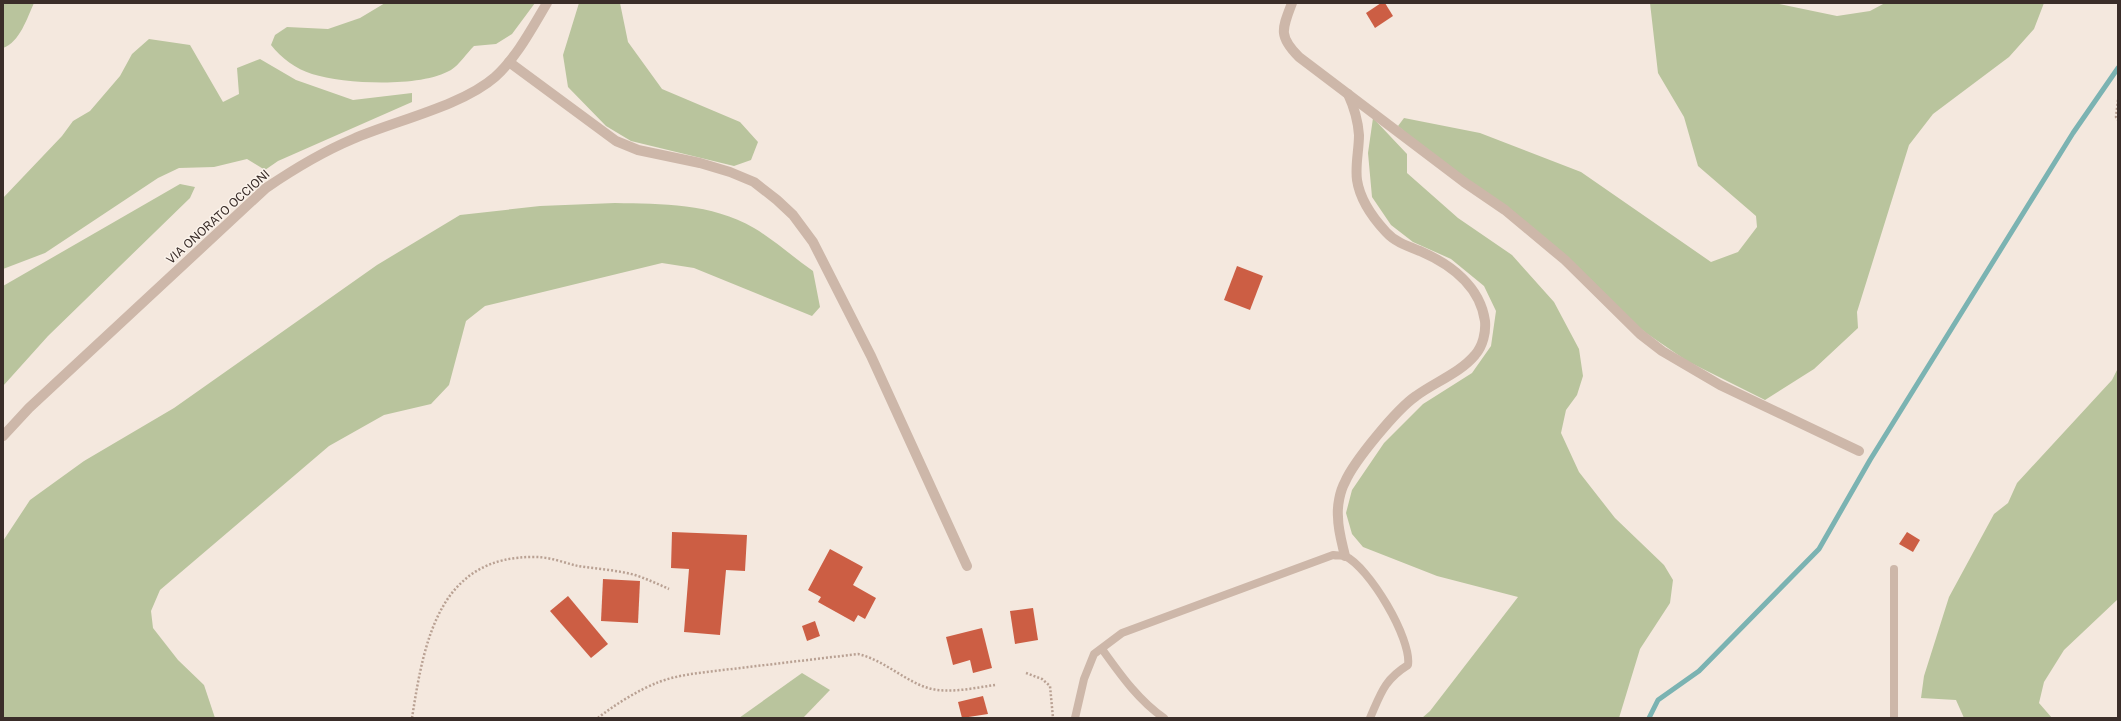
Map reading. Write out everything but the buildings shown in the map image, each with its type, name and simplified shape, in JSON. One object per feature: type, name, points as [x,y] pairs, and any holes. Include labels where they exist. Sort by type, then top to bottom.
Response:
[{"type":"street","name":"VIA ONORATO OCCIONI","points":[[3,436],[29,408],[266,188],[292,170],[346,142],[457,99],[494,78],[509,62],[547,3]]},
{"type":"street","points":[[1292,3],[1283,28],[1284,36],[1288,46],[1299,57],[1464,182],[1505,210],[1565,260],[1640,334],[1662,351],[1720,385],[1859,451]]},
{"type":"street","points":[[509,62],[616,141],[638,150],[722,170],[754,182],[793,215],[813,242],[867,350],[967,566]]},
{"type":"street","points":[[1345,556],[1338,517],[1344,482],[1351,470],[1393,418],[1415,396],[1461,368],[1476,355],[1485,334],[1485,322],[1478,299],[1458,273],[1444,264],[1399,243],[1386,233],[1367,208],[1361,196],[1357,180],[1359,135],[1353,105],[1347,92]]},
{"type":"lane","points":[[1075,718],[1084,679],[1094,654],[1122,633],[1333,556],[1345,556],[1360,568],[1376,586],[1396,622],[1409,658],[1408,665],[1394,673],[1384,686],[1370,718]]},
{"type":"lane","points":[[1894,569],[1894,718]]},
{"type":"lane","points":[[1102,649],[1125,681],[1153,710],[1164,718]]},
{"type":"path","points":[[2118,100],[2116,117],[2118,120]]},
{"type":"path","points":[[412,718],[425,648],[435,620],[455,590],[470,574],[485,565],[510,559],[538,557],[635,575],[669,589]]},
{"type":"path","points":[[598,718],[609,709],[658,682],[698,673],[858,654],[872,657],[928,688],[952,691],[995,685]]},
{"type":"path","points":[[1026,673],[1042,679],[1050,686],[1053,718]]},
{"type":"green space","points":[[3,3],[34,3],[26,22],[14,41],[3,48]]},
{"type":"green space","points":[[385,3],[535,3],[512,34],[496,44],[474,46],[451,70],[437,76],[421,80],[402,82],[362,82],[312,74],[284,59],[271,45],[275,35],[287,27],[328,29],[360,18]]},
{"type":"green space","points":[[579,3],[620,3],[628,42],[662,89],[740,122],[758,142],[751,160],[734,166],[631,141],[606,126],[568,87],[563,55]]},
{"type":"green space","points":[[1650,3],[1774,3],[1837,16],[1870,11],[1885,3],[2044,3],[2034,29],[2009,57],[1933,114],[1909,145],[1857,312],[1858,328],[1814,369],[1765,400],[1687,361],[1646,333],[1398,126],[1404,118],[1480,133],[1581,172],[1711,262],[1738,252],[1757,227],[1756,216],[1698,166],[1684,117],[1658,73]]},
{"type":"green space","points":[[149,39],[190,45],[223,102],[239,94],[237,68],[260,59],[296,80],[353,100],[412,93],[412,102],[278,161],[265,170],[247,159],[214,167],[179,168],[158,178],[45,253],[3,269],[3,198],[62,136],[73,121],[90,111],[120,76],[132,54]]},
{"type":"green space","points":[[1373,118],[1407,154],[1407,173],[1458,218],[1512,255],[1554,302],[1579,349],[1583,376],[1577,395],[1566,410],[1561,433],[1579,472],[1615,518],[1664,565],[1673,580],[1670,603],[1640,649],[1619,718],[1422,718],[1430,711],[1518,597],[1437,576],[1363,547],[1352,534],[1346,513],[1352,490],[1384,443],[1423,404],[1472,373],[1491,346],[1496,311],[1484,286],[1451,259],[1413,242],[1391,225],[1372,197],[1368,153]]},
{"type":"green space","points":[[180,184],[195,187],[190,198],[48,336],[3,386],[3,286]]},
{"type":"green space","points":[[615,203],[686,206],[704,209],[738,220],[754,228],[813,271],[820,307],[812,316],[694,268],[662,263],[485,306],[466,321],[449,385],[431,404],[384,415],[329,446],[160,590],[151,611],[153,628],[178,660],[204,685],[215,718],[3,718],[3,541],[30,500],[84,461],[174,408],[377,265],[460,215],[540,206]]},
{"type":"green space","points":[[2118,368],[2118,599],[2064,650],[2044,682],[2039,703],[2052,718],[1964,718],[1956,700],[1921,698],[1924,676],[1949,597],[1994,514],[2008,503],[2017,483],[2112,380]]},
{"type":"green space","points":[[802,673],[830,690],[803,718],[739,718]]},
{"type":"waterway","points":[[1649,718],[1658,700],[1699,671],[1819,549],[1870,460],[2073,133],[2118,68]]}]
